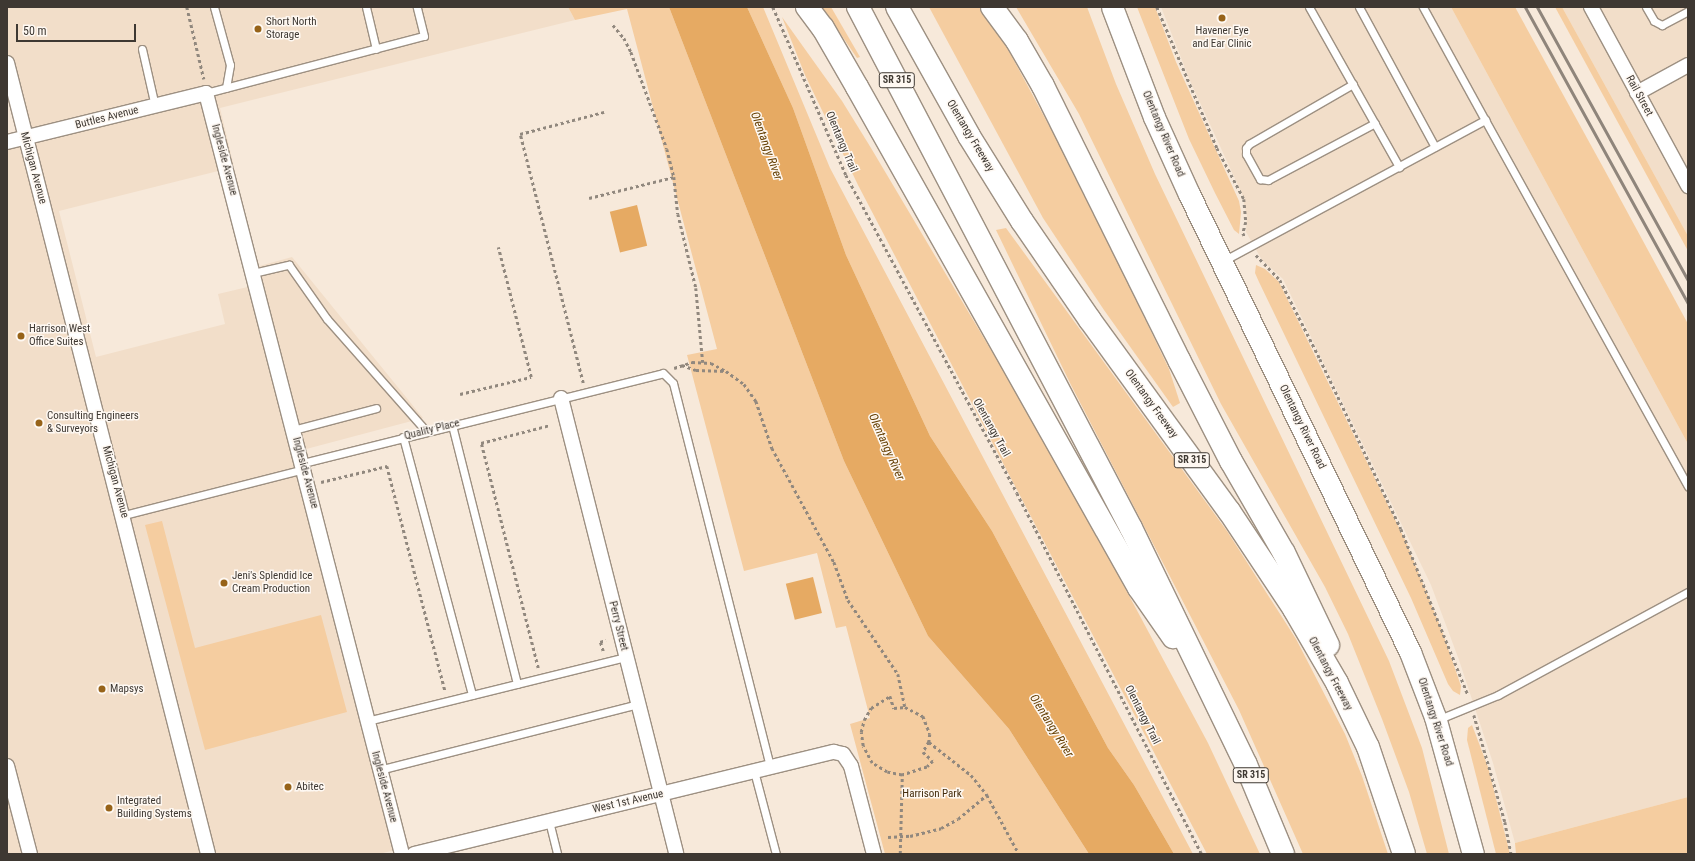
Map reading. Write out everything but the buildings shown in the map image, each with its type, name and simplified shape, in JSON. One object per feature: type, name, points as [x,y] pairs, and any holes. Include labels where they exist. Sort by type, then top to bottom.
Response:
[{"type":"highway","points":[[794,7],[857,87]]},
{"type":"highway","points":[[807,7],[823,28],[857,87],[1139,588],[1215,698]]},
{"type":"highway","name":"SR 315","points":[[858,7],[1131,528],[1215,698],[1283,854]]},
{"type":"highway","name":"Olentangy Freeway","points":[[897,7],[969,136],[1022,220],[1090,320],[1229,511],[1294,609],[1337,683],[1368,747],[1404,854]]},
{"type":"highway","points":[[913,7],[969,136]]},
{"type":"highway","points":[[992,7],[1017,41],[1043,86],[1183,367],[1309,602],[1368,747]]},
{"type":"main road","name":"Olentangy River Road","points":[[1112,7],[1154,117],[1222,262],[1394,618],[1436,720],[1473,854]]},
{"type":"street","name":"Rail Street","points":[[1591,7],[1688,186]]},
{"type":"street","name":"Michigan Avenue","points":[[7,64],[124,516],[208,854]]},
{"type":"street","points":[[1637,93],[1688,65]]},
{"type":"street","name":"Buttles Avenue","points":[[7,142],[206,93]]},
{"type":"street","name":"Ingleside Avenue","points":[[206,93],[402,854]]},
{"type":"street","name":"Perry Street","points":[[561,398],[625,657],[676,854]]},
{"type":"street","name":"West 1st Avenue","points":[[414,854],[434,852],[549,820],[661,795],[834,752],[843,754],[851,766],[874,854]]},
{"type":"street","points":[[7,766],[30,854]]},
{"type":"lane","points":[[214,7],[230,65],[226,88]]},
{"type":"lane","points":[[366,7],[376,49]]},
{"type":"lane","points":[[206,93],[424,36],[417,7]]},
{"type":"lane","points":[[1309,7],[1399,167]]},
{"type":"lane","points":[[1359,7],[1436,147]]},
{"type":"lane","points":[[1423,7],[1688,486]]},
{"type":"lane","points":[[1646,7],[1654,21],[1662,25],[1688,11]]},
{"type":"lane","points":[[142,49],[155,106]]},
{"type":"lane","points":[[1353,84],[1249,144],[1246,148],[1246,154],[1260,179],[1268,180],[1375,123]]},
{"type":"lane","points":[[1222,262],[1485,120]]},
{"type":"lane","points":[[253,273],[289,265],[327,319],[426,431]]},
{"type":"lane","points":[[663,373],[673,383],[770,767]]},
{"type":"lane","name":"Quality Place","points":[[124,516],[403,437],[663,373]]},
{"type":"lane","points":[[293,430],[376,408]]},
{"type":"lane","points":[[452,425],[517,684]]},
{"type":"lane","points":[[403,437],[472,695]]},
{"type":"lane","points":[[1436,720],[1505,692],[1688,592]]},
{"type":"lane","points":[[367,721],[625,657]]},
{"type":"lane","points":[[380,770],[638,704]]},
{"type":"lane","points":[[754,771],[776,854]]},
{"type":"lane","points":[[549,820],[557,854]]},
{"type":"path","points":[[187,7],[206,93]]},
{"type":"path","name":"Olentangy Trail","points":[[773,7],[846,176],[1021,500],[1202,854]]},
{"type":"path","points":[[1157,7],[1217,148],[1244,199],[1246,222],[1243,233],[1259,261],[1280,280],[1320,359],[1401,529],[1471,707],[1505,822],[1511,854]]},
{"type":"path","points":[[613,24],[624,38],[631,52],[640,81],[659,123],[674,177],[678,214],[696,288],[703,362]]},
{"type":"path","points":[[578,394],[584,385],[520,134],[604,112]]},
{"type":"path","points":[[590,198],[674,177]]},
{"type":"path","points":[[460,394],[531,377],[498,247]]},
{"type":"path","points":[[663,373],[681,365],[692,362],[703,362],[726,370],[744,384],[756,401],[772,448],[834,562],[848,600],[898,674],[905,707]]},
{"type":"path","points":[[681,365],[696,370],[726,370]]},
{"type":"path","points":[[545,666],[538,668],[481,443],[550,425]]},
{"type":"path","points":[[321,482],[387,466],[445,691],[437,693]]},
{"type":"path","points":[[596,654],[603,652],[600,642],[606,640]]},
{"type":"path","points":[[890,696],[894,708],[905,707],[923,716],[930,734],[929,742],[923,752],[933,761],[921,771],[902,775],[887,772],[872,763],[863,746],[861,732],[871,708],[883,699],[890,696]]},
{"type":"path","points":[[929,742],[972,775],[987,795],[1019,854]]},
{"type":"path","points":[[900,854],[902,775]]},
{"type":"path","points":[[888,837],[901,837],[941,828],[958,819],[987,795]]},
{"type":"shaded area","points":[[7,7],[568,7],[575,20],[220,108],[234,167],[59,211],[96,357],[225,324],[218,294],[256,285],[252,268],[292,257],[423,418],[295,452],[395,850],[379,854],[7,854],[7,144],[26,139],[7,64]]},
{"type":"shaded area","points":[[1161,7],[1451,7],[1688,444],[1688,797],[1515,843],[1493,763],[1459,660],[1431,585],[1283,279],[1262,260],[1246,232],[1247,216],[1242,194],[1191,83]]},
{"type":"shaded area","points":[[1562,7],[1688,7],[1688,236]]},
{"type":"green space","name":"Harrison Park","points":[[568,7],[669,7],[844,461],[928,636],[1009,729],[1089,854],[885,854],[850,724],[870,718],[846,626],[836,628],[817,553],[744,571],[687,355],[717,349],[627,9],[575,20]]},
{"type":"green space","points":[[747,7],[763,7],[830,168],[1193,854],[1174,854],[1134,785],[1108,748],[992,531],[930,436],[846,255],[793,108]]},
{"type":"green space","points":[[822,7],[831,7],[860,57],[857,58]]},
{"type":"green space","points":[[929,7],[981,7],[1003,40],[1081,185],[1169,369],[1180,403],[1173,407],[1104,310],[1043,218]]},
{"type":"green space","points":[[1016,7],[1087,7],[1116,84],[1155,174],[1389,661],[1422,748],[1449,854],[1427,854],[1409,792],[1348,634],[1325,587],[1221,404],[1079,114]]},
{"type":"green space","points":[[1137,7],[1155,7],[1176,62],[1239,201],[1241,212],[1239,234],[1234,230],[1189,139]]},
{"type":"green space","points":[[1451,7],[1515,7],[1604,169],[1688,324],[1688,444]]},
{"type":"green space","points":[[1555,7],[1562,7],[1688,236],[1688,251]]},
{"type":"green space","points":[[782,17],[842,101],[1058,463],[1208,743],[1260,854],[1207,854],[858,185],[805,75]]},
{"type":"green space","points":[[1006,228],[1227,531],[1296,639],[1345,734],[1362,776],[1388,854],[1303,854],[1239,710],[1071,385],[996,230]]},
{"type":"green space","points":[[1256,265],[1265,269],[1279,282],[1406,542],[1442,631],[1461,686],[1460,695],[1453,691],[1448,684],[1411,598],[1259,282],[1255,273]]},
{"type":"green space","points":[[162,521],[195,648],[321,615],[347,712],[205,750],[145,525]]},
{"type":"green space","points":[[1472,725],[1488,767],[1510,854],[1496,854],[1467,740],[1468,728]]},
{"type":"green space","points":[[1688,797],[1688,854],[1516,854],[1515,843]]},
{"type":"water","name":"Olentangy River","points":[[669,7],[747,7],[793,108],[846,255],[930,436],[992,531],[1108,748],[1134,785],[1174,854],[1089,854],[1009,729],[928,636],[844,461]]},
{"type":"water","points":[[637,205],[647,246],[620,253],[610,212]]},
{"type":"water","points":[[813,577],[822,613],[795,620],[786,584]]},
{"type":"railway","points":[[1525,7],[1688,303]]},
{"type":"railway","points":[[1537,7],[1688,281]]},
{"type":"place","name":"Havener Eye and Ear Clinic","points":[[1222,18]]},
{"type":"place","name":"Short North Storage","points":[[258,29]]},
{"type":"place","name":"Harrison West Office Suites","points":[[21,336]]},
{"type":"place","name":"Consulting Engineers & Surveyors","points":[[39,423]]},
{"type":"place","name":"Jeni's Splendid Ice Cream Production","points":[[224,583]]},
{"type":"place","name":"Mapsys","points":[[102,689]]},
{"type":"place","name":"Abitec","points":[[288,787]]},
{"type":"place","name":"Integrated Building Systems","points":[[109,808]]}]
